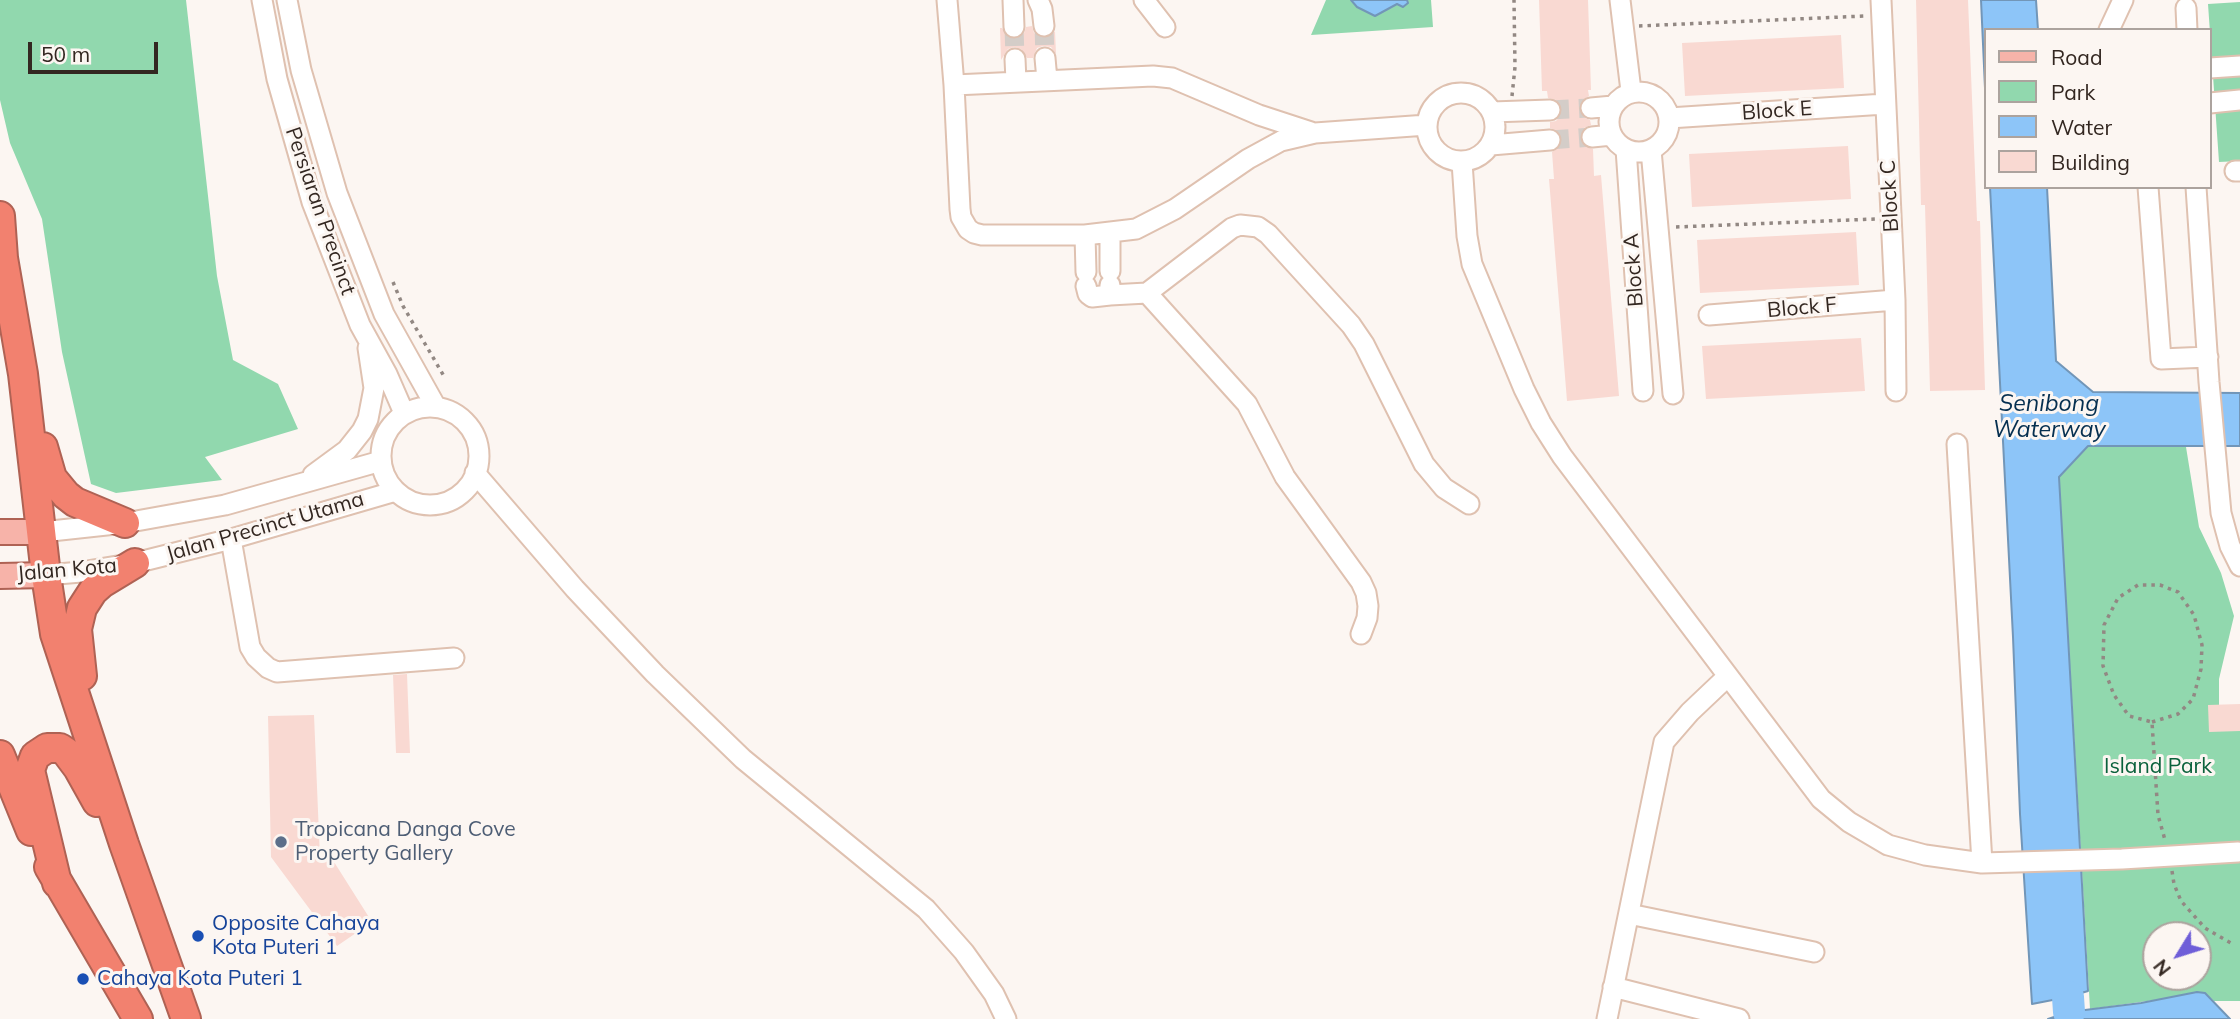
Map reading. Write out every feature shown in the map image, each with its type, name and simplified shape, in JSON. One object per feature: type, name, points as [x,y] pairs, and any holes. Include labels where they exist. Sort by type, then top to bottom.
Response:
[{"type":"highway","points":[[0,216],[2,267],[23,374],[48,467],[58,486],[75,502],[125,523]]},
{"type":"highway","points":[[23,374],[55,634],[132,867],[186,1019]]},
{"type":"highway","points":[[88,735],[78,644],[79,617],[93,591],[135,563]]},
{"type":"highway","points":[[57,883],[30,770],[35,756],[47,748],[60,748],[72,759],[132,867]]},
{"type":"highway","points":[[0,755],[24,817],[57,883],[138,1019]]},
{"type":"main road","name":"Jalan Kota","points":[[0,532],[42,532]]},
{"type":"main road","name":"Jalan Kota","points":[[0,576],[46,575]]},
{"type":"street","name":"Persiaran Precinct","points":[[262,0],[277,79],[312,202],[366,337],[387,374],[404,414]]},
{"type":"street","name":"Persiaran Precinct","points":[[287,0],[301,70],[337,193],[384,314],[436,407]]},
{"type":"street","points":[[947,0],[961,217],[968,229],[982,235],[1085,235],[1136,229],[1175,209],[1266,148],[1281,141],[1315,133],[1427,125]]},
{"type":"street","points":[[1013,0],[1014,27]]},
{"type":"street","points":[[1038,0],[1044,26]]},
{"type":"street","points":[[1144,0],[1165,27]]},
{"type":"street","points":[[1620,0],[1631,91]]},
{"type":"street","points":[[2110,28],[2123,0]]},
{"type":"street","name":"Block C","points":[[1881,8],[1895,300],[1896,391]]},
{"type":"street","points":[[2186,8],[2187,28]]},
{"type":"street","points":[[1045,58],[1046,80]]},
{"type":"street","points":[[1015,59],[1016,81]]},
{"type":"street","points":[[2212,68],[2240,66]]},
{"type":"street","points":[[954,85],[1153,76],[1172,78],[1270,120],[1315,133]]},
{"type":"street","points":[[1592,137],[1619,142],[1634,152],[1651,150],[1666,137],[1669,118],[1667,108],[1653,94],[1631,91],[1613,106],[1609,126],[1619,142]]},
{"type":"street","points":[[1501,112],[1495,123],[1495,135],[1490,145],[1483,154],[1474,159],[1462,162],[1451,160],[1433,147],[1428,136],[1429,114],[1435,104],[1455,93],[1477,96],[1501,112],[1550,110]]},
{"type":"street","points":[[2212,103],[2240,100]]},
{"type":"street","name":"Block E","points":[[1669,118],[1885,104]]},
{"type":"street","points":[[1591,108],[1613,106]]},
{"type":"street","points":[[1490,145],[1550,140]]},
{"type":"street","name":"Block A","points":[[1619,142],[1643,391]]},
{"type":"street","points":[[1651,150],[1673,394]]},
{"type":"street","points":[[1462,162],[1467,236],[1472,264],[1541,423],[1562,456],[1821,799],[1849,822],[1888,845],[1925,855],[1982,863],[2122,859],[2239,851]]},
{"type":"street","points":[[2148,189],[2161,359],[2208,357]]},
{"type":"street","points":[[2196,189],[2221,513],[2230,546],[2240,566]]},
{"type":"street","points":[[1147,293],[1232,228],[1240,225],[1258,227],[1268,234],[1351,325],[1364,344],[1424,464],[1444,488],[1469,504]]},
{"type":"street","points":[[1110,233],[1110,284]]},
{"type":"street","points":[[1085,235],[1088,294],[1092,297],[1110,284],[1147,293],[1247,404],[1285,477],[1361,582],[1368,606],[1361,634]]},
{"type":"street","name":"Block F","points":[[1709,315],[1895,300]]},
{"type":"street","points":[[297,485],[347,450],[368,419],[374,388],[366,337]]},
{"type":"street","points":[[425,407],[436,407],[448,410],[468,425],[478,448],[475,473],[462,492],[441,503],[429,505],[416,503],[396,491],[389,482],[381,461],[384,439],[388,429],[404,414],[425,407]]},
{"type":"street","points":[[1957,444],[1982,863]]},
{"type":"street","name":"Jalan Precinct Utama","points":[[125,523],[225,505],[381,461]]},
{"type":"street","points":[[475,473],[575,589],[655,674],[723,740],[926,909],[964,952],[994,994],[1006,1019]]},
{"type":"street","name":"Jalan Precinct Utama","points":[[135,563],[231,539],[396,491]]},
{"type":"street","name":"Jalan Kota","points":[[42,532],[125,523]]},
{"type":"street","points":[[231,539],[250,647],[268,668],[277,672],[454,658]]},
{"type":"street","name":"Jalan Kota","points":[[46,575],[135,563]]},
{"type":"street","points":[[1607,1019],[1664,742],[1690,712],[1728,676]]},
{"type":"street","points":[[1629,914],[1814,951]]},
{"type":"street","points":[[1613,987],[1740,1019]]},
{"type":"path","points":[[1501,112],[1515,67],[1514,0]]},
{"type":"path","points":[[1623,26],[1881,8]]},
{"type":"path","points":[[1658,228],[1891,219]]},
{"type":"path","points":[[392,281],[403,306],[445,378]]},
{"type":"path","points":[[2138,585],[2160,585],[2178,592],[2194,615],[2202,645],[2201,669],[2193,699],[2178,714],[2152,722],[2129,716],[2114,695],[2103,666],[2104,625],[2118,598],[2138,585]]},
{"type":"path","points":[[2152,722],[2158,815],[2170,856],[2174,884],[2181,901],[2205,928],[2231,943]]},
{"type":"green space","points":[[0,0],[186,0],[217,276],[233,360],[278,384],[298,429],[205,457],[222,480],[116,493],[91,484],[62,352],[42,219],[10,143],[0,100]]},
{"type":"green space","points":[[1326,0],[1431,0],[1433,27],[1311,35]]},
{"type":"green space","points":[[2240,2],[2240,161],[2219,162],[2212,28],[2210,28],[2208,4]]},
{"type":"green space","name":"Island Park","points":[[2088,446],[2186,447],[2199,527],[2221,573],[2234,616],[2219,679],[2219,711],[2240,709],[2240,1001],[2214,1001],[2205,993],[2090,1009],[2059,477]]},
{"type":"water","points":[[1351,0],[1407,0],[1408,3],[1403,7],[1397,4],[1375,16],[1357,7]]},
{"type":"water","points":[[1981,0],[2036,0],[2038,28],[1984,28],[1984,66]]},
{"type":"water","name":"Senibong Waterway","points":[[1990,189],[2047,189],[2056,361],[2093,392],[2240,393],[2240,446],[2088,446],[2059,477],[2088,991],[2032,1004],[2020,814]]},
{"type":"water","points":[[2197,992],[2205,993],[2230,1019],[2048,1019],[2069,1012],[2141,1003]]},
{"type":"building","points":[[1539,0],[1588,0],[1591,90],[1588,90],[1589,96],[1580,102],[1579,108],[1581,116],[1590,120],[1591,125],[1584,128],[1580,138],[1583,145],[1593,149],[1594,176],[1601,175],[1619,396],[1567,401],[1549,179],[1554,179],[1552,152],[1561,146],[1562,140],[1560,132],[1550,128],[1550,122],[1556,121],[1562,109],[1556,100],[1548,98],[1547,91],[1542,91]]},
{"type":"building","points":[[1916,0],[1968,0],[1977,221],[1980,221],[1985,390],[1930,391],[1925,205],[1921,205]]},
{"type":"building","points":[[1032,26],[1034,33],[1040,37],[1051,36],[1055,31],[1056,54],[1051,47],[1043,46],[1037,48],[1033,58],[1027,58],[1021,49],[1014,47],[1008,49],[1001,60],[1000,28],[1008,37],[1015,39],[1024,33],[1026,27]]},
{"type":"building","points":[[1841,35],[1844,88],[1685,96],[1682,43]]},
{"type":"building","points":[[1848,146],[1851,199],[1692,207],[1689,154]]},
{"type":"building","points":[[1856,232],[1859,285],[1700,293],[1697,240]]},
{"type":"building","points":[[1861,338],[1865,391],[1706,399],[1702,346]]},
{"type":"building","points":[[407,674],[410,753],[396,753],[393,675]]},
{"type":"building","points":[[2240,704],[2240,731],[2209,732],[2208,705]]},
{"type":"building","points":[[314,715],[320,859],[329,854],[372,922],[337,946],[271,857],[268,716]]},
{"type":"waterway","points":[[2068,997],[2069,1012]]},
{"type":"tunnel","points":[[1044,26],[1045,58]]},
{"type":"tunnel","points":[[1014,27],[1015,59]]},
{"type":"tunnel","points":[[1550,110],[1591,108]]},
{"type":"tunnel","points":[[1550,140],[1592,137]]},
{"type":"place","name":"Tropicana Danga Cove Property Gallery","points":[[281,842]]},
{"type":"place","name":"Opposite Cahaya Kota Puteri 1","points":[[198,936]]},
{"type":"place","name":"Cahaya Kota Puteri 1","points":[[83,979]]}]
